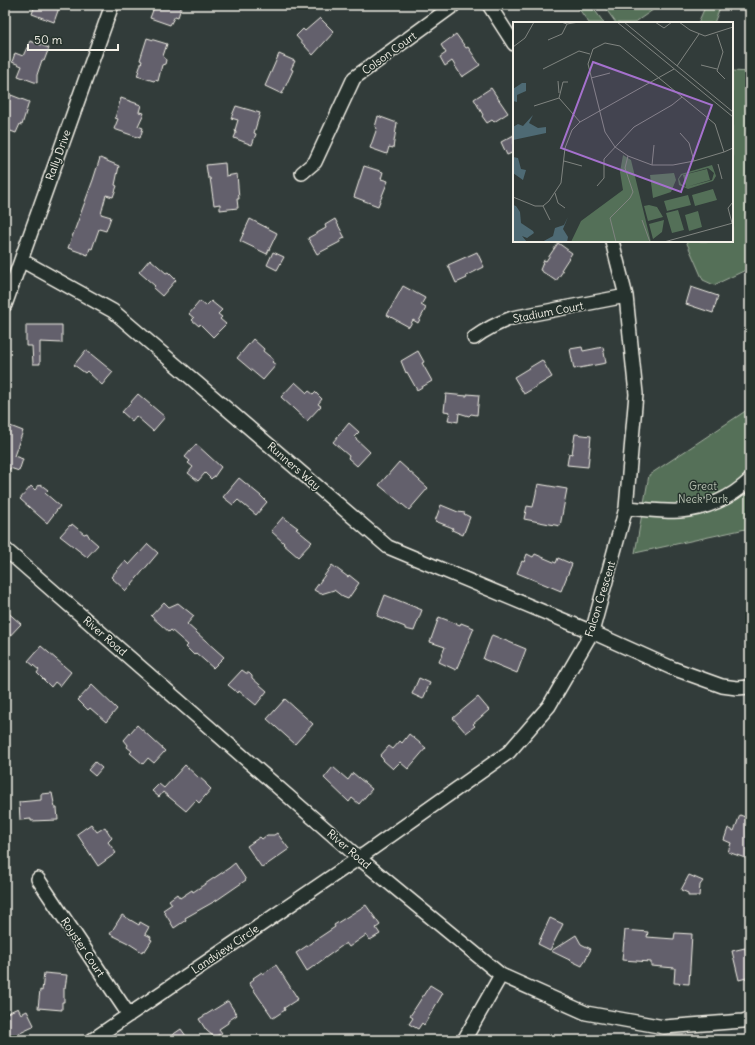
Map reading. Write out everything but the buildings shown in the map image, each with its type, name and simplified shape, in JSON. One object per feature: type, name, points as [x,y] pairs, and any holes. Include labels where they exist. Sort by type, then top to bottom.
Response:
[{"type":"street","name":"Rally Drive","points":[[5,305],[112,5]]},
{"type":"street","name":"Colson Court","points":[[302,173],[314,162],[354,78],[454,5]]},
{"type":"street","points":[[489,5],[513,42]]},
{"type":"street","name":"Falcon Crescent","points":[[359,858],[509,752],[549,706],[592,632],[626,508],[636,394],[626,296],[612,242]]},
{"type":"street","name":"Runners Way","points":[[20,260],[113,311],[388,547],[592,632],[672,668],[722,686],[737,688],[750,687]]},
{"type":"street","name":"Stadium Court","points":[[474,338],[496,324],[512,318],[626,296]]},
{"type":"street","points":[[626,508],[679,511],[697,509],[714,504],[730,496],[750,480]]},
{"type":"street","name":"River Road","points":[[5,549],[359,858],[501,974],[586,1013],[664,1027],[743,1021],[750,1019]]},
{"type":"street","name":"Landview Circle","points":[[92,1040],[359,858]]},
{"type":"street","name":"Royster Court","points":[[38,878],[129,1015]]},
{"type":"street","points":[[464,1040],[501,974]]},
{"type":"green space","points":[[576,5],[591,5],[603,22],[588,22]]},
{"type":"green space","points":[[603,5],[660,5],[635,22],[615,22]]},
{"type":"green space","points":[[706,5],[721,5],[714,22],[698,22]]},
{"type":"green space","points":[[733,71],[750,72],[750,268],[714,285],[703,280],[686,242],[733,242]]},
{"type":"green space","name":"Great Neck Park","points":[[750,408],[750,528],[635,553],[649,475]]}]
